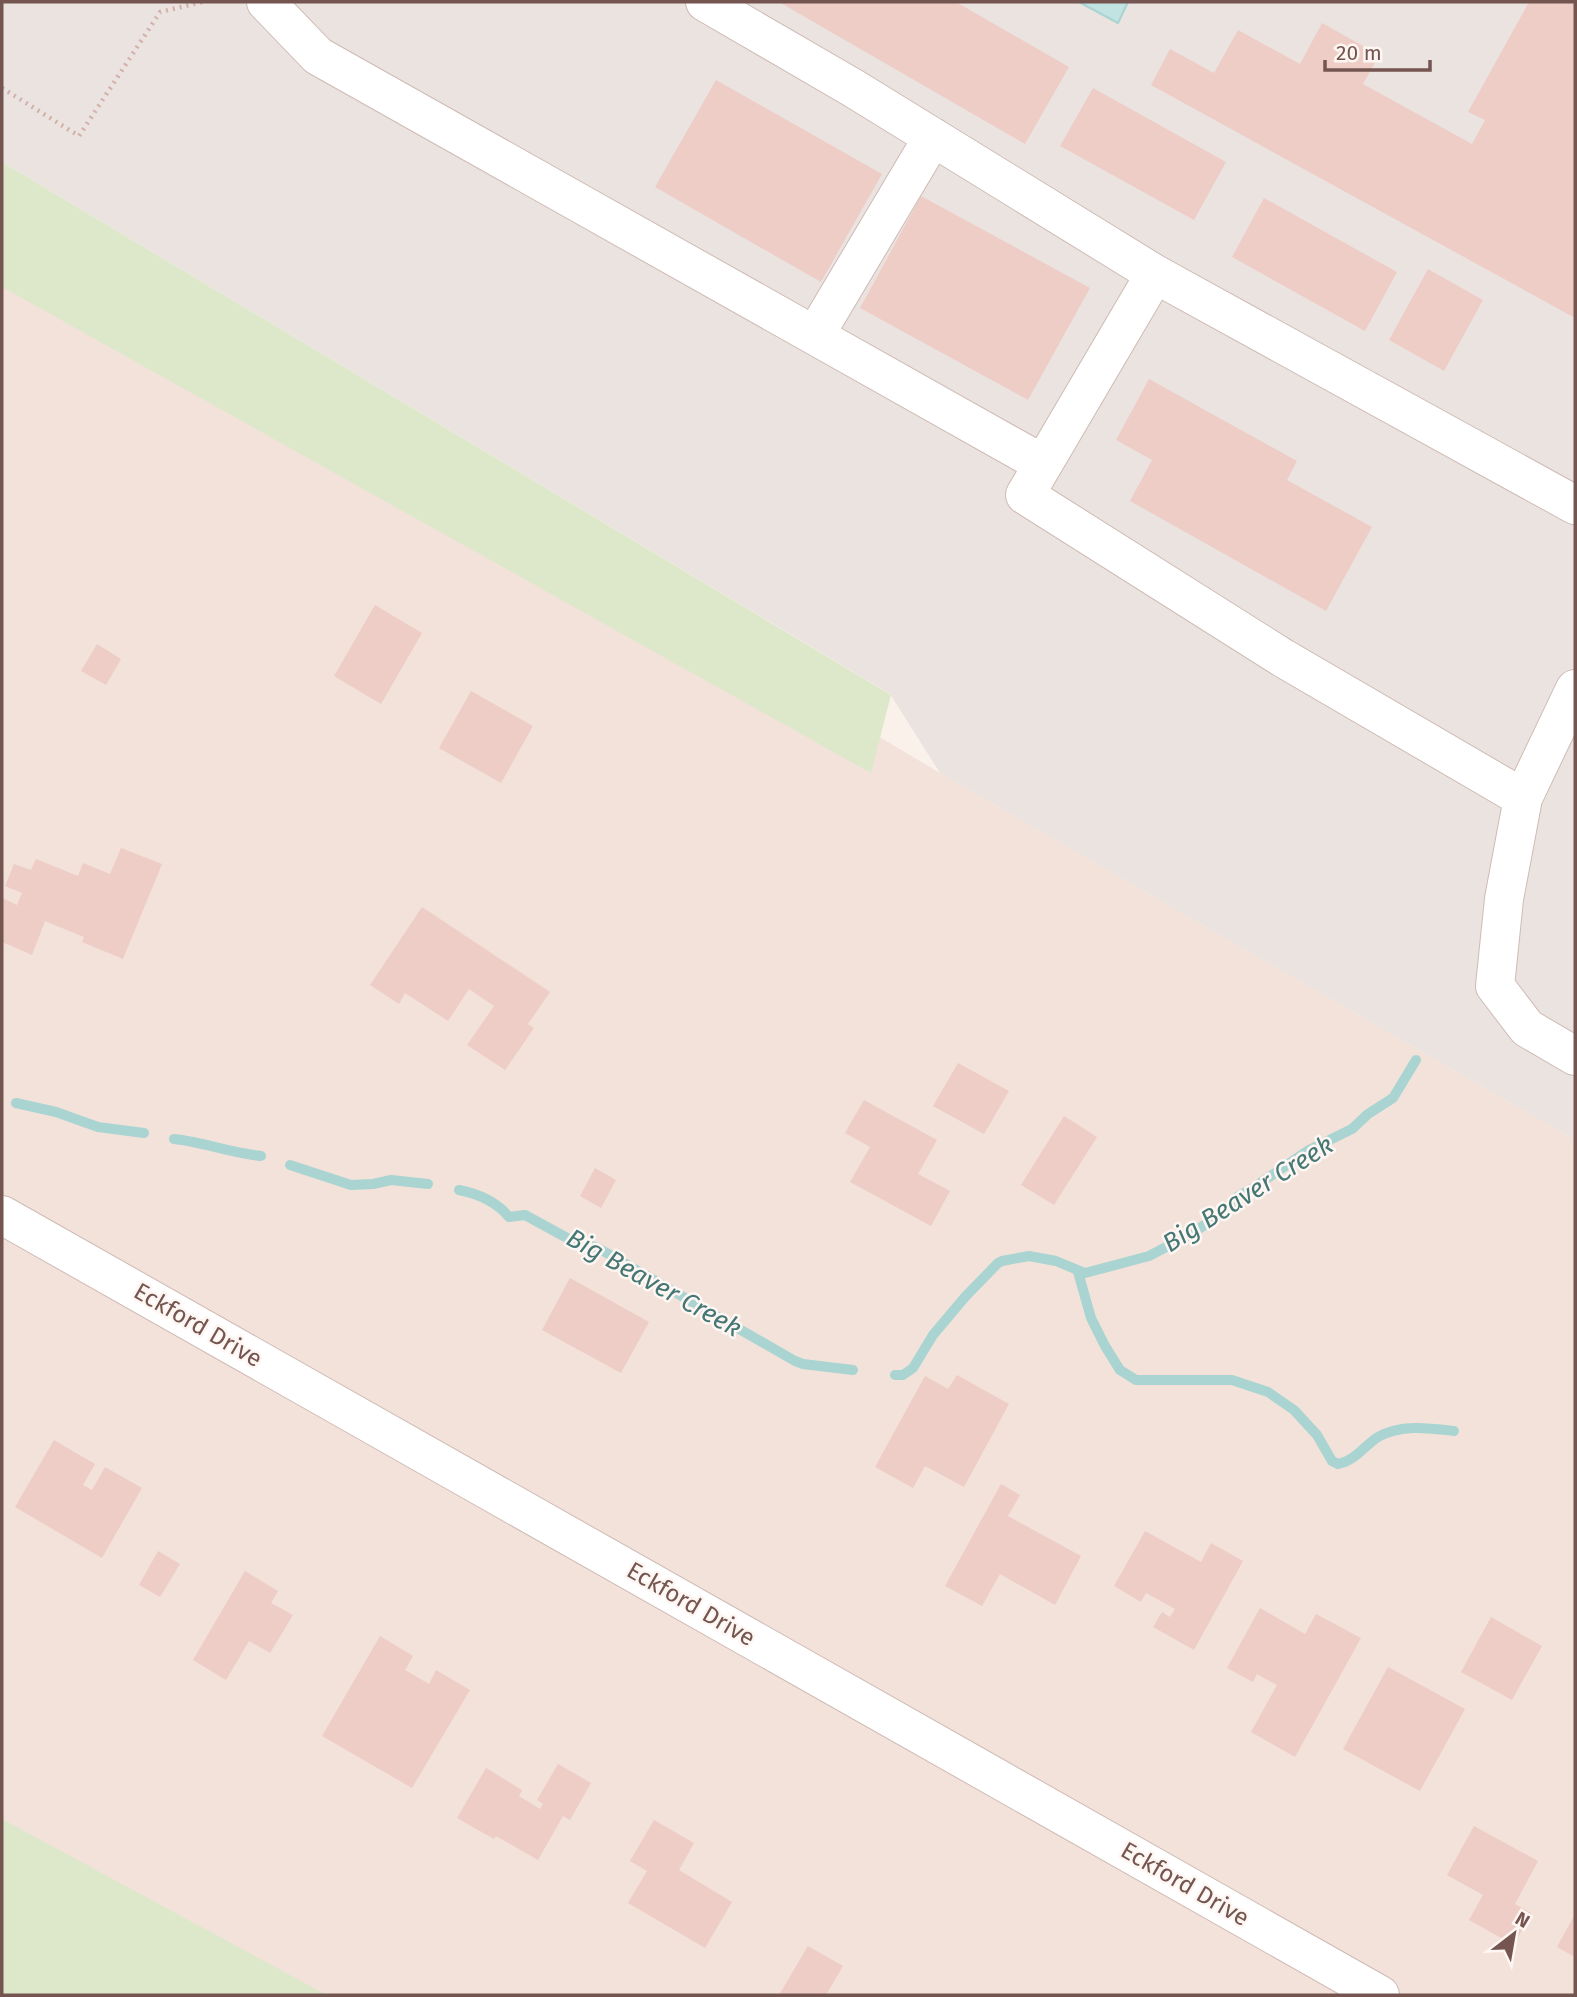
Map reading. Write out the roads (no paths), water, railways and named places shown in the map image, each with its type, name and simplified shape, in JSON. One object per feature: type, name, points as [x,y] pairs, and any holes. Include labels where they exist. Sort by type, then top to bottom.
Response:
[{"type":"street","points":[[266,2],[318,56],[1043,464]]},
{"type":"street","points":[[705,2],[853,88],[1155,274],[1575,505]]},
{"type":"street","points":[[815,335],[933,137]]},
{"type":"street","points":[[1155,274],[1025,495],[1283,658],[1523,798]]},
{"type":"street","points":[[1575,689],[1523,798],[1504,899],[1494,986],[1527,1028],[1575,1056]]},
{"type":"street","name":"Eckford Drive","points":[[2,1215],[1380,1995]]},
{"type":"water","points":[[1079,2],[1128,2],[1118,23]]},
{"type":"waterway","name":"Big Beaver Creek","points":[[895,1375],[903,1375],[913,1368],[933,1335],[998,1263],[1029,1256],[1056,1261],[1085,1273],[1149,1256],[1227,1211],[1237,1197],[1309,1150],[1352,1129],[1368,1114],[1393,1098],[1416,1060]]},
{"type":"waterway","name":"Big Beaver Creek","points":[[16,1103],[56,1112],[98,1127],[144,1133]]},
{"type":"waterway","name":"Big Beaver Creek","points":[[174,1139],[261,1156]]},
{"type":"waterway","name":"Big Beaver Creek","points":[[290,1165],[351,1185],[391,1180],[428,1184]]},
{"type":"waterway","name":"Big Beaver Creek","points":[[459,1190],[487,1199],[509,1217],[525,1215],[569,1239],[598,1248],[795,1361],[853,1370]]},
{"type":"waterway","points":[[1078,1272],[1091,1318],[1105,1346],[1120,1370],[1136,1380],[1232,1380],[1268,1392],[1294,1410],[1317,1435],[1332,1461],[1338,1464],[1354,1457],[1378,1437],[1396,1430],[1415,1428],[1454,1431]]}]
